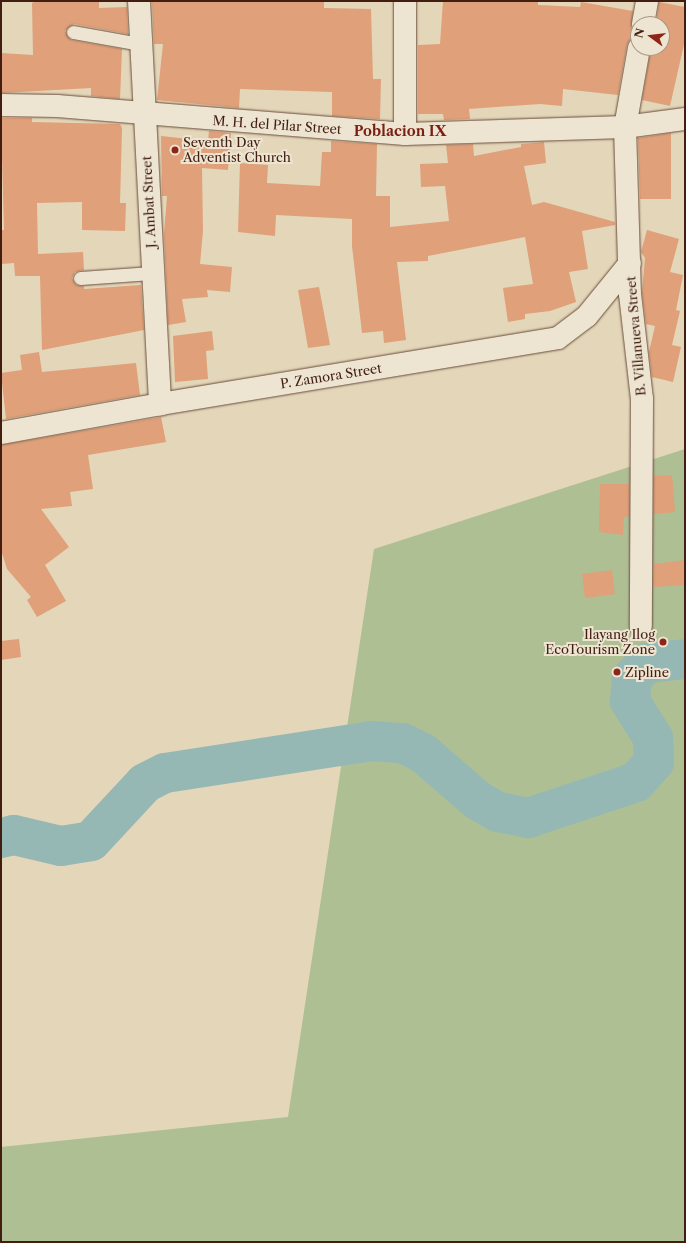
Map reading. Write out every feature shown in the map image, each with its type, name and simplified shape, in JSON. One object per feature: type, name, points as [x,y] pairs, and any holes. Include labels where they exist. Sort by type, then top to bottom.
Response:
[{"type":"street","name":"J. Ambat Street","points":[[139,1],[140,44],[160,404]]},
{"type":"street","points":[[405,1],[405,134]]},
{"type":"street","points":[[644,16],[647,1]]},
{"type":"street","name":"B. Villanueva Street","points":[[638,56],[625,127],[630,294],[642,399],[641,626]]},
{"type":"street","name":"M. H. del Pilar Street","points":[[1,105],[57,106],[144,115],[405,134],[625,127],[685,119]]},
{"type":"street","name":"P. Zamora Street","points":[[1,433],[160,404],[558,338],[587,316],[630,263]]},
{"type":"lane","points":[[73,32],[140,44]]},
{"type":"lane","points":[[80,278],[152,273]]},
{"type":"green space","points":[[685,449],[685,1242],[1,1242],[1,1147],[288,1117],[374,549]]},
{"type":"building","points":[[36,1],[99,1],[99,8],[127,7],[128,34],[74,24],[65,31],[71,40],[122,49],[120,99],[91,96],[91,88],[1,93],[1,53],[33,55],[32,3]]},
{"type":"building","points":[[152,1],[324,1],[324,8],[371,9],[373,79],[381,79],[380,119],[332,116],[332,92],[240,89],[239,108],[157,100],[163,44],[154,44]]},
{"type":"building","points":[[443,1],[538,1],[538,5],[580,7],[581,2],[633,11],[632,16],[630,16],[630,40],[627,45],[618,95],[563,89],[562,106],[540,104],[469,109],[470,119],[444,120],[443,114],[418,114],[418,45],[440,44]]},
{"type":"building","points":[[659,2],[685,7],[685,40],[670,106],[642,100],[650,56],[670,56],[670,16],[657,16]]},
{"type":"building","points":[[1,118],[32,118],[32,122],[120,124],[122,128],[120,203],[126,203],[125,231],[82,230],[82,202],[37,203],[38,254],[83,252],[84,270],[75,272],[72,278],[76,285],[84,286],[84,289],[141,285],[144,330],[42,350],[40,276],[15,276],[14,263],[1,264],[1,230],[4,230]]},
{"type":"building","points":[[209,131],[231,133],[228,170],[202,168],[203,231],[200,264],[232,267],[230,292],[207,290],[208,297],[182,299],[186,322],[168,325],[164,234],[167,196],[162,196],[161,136],[208,141]]},
{"type":"building","points":[[671,133],[671,199],[640,199],[638,138]]},
{"type":"building","points":[[331,141],[377,144],[376,196],[390,196],[390,227],[449,221],[445,186],[421,187],[420,164],[448,163],[446,145],[473,144],[474,156],[521,147],[521,144],[544,142],[546,163],[524,166],[532,205],[544,202],[615,222],[615,225],[582,231],[588,269],[569,272],[576,302],[550,311],[525,314],[525,319],[508,322],[503,288],[533,284],[525,237],[428,256],[428,261],[397,262],[406,340],[384,343],[383,331],[362,333],[352,246],[352,219],[276,215],[275,236],[238,232],[240,163],[268,165],[267,183],[320,186],[322,152],[331,152]]},
{"type":"building","points":[[647,230],[679,239],[670,272],[683,275],[676,310],[680,311],[672,345],[681,347],[673,382],[652,377],[649,352],[655,326],[646,324],[642,293],[645,258],[641,252]]},
{"type":"building","points":[[319,287],[330,345],[308,348],[298,290]]},
{"type":"building","points":[[212,331],[214,350],[206,351],[208,379],[175,382],[173,336]]},
{"type":"building","points":[[39,352],[42,372],[136,363],[140,395],[6,419],[1,373],[22,370],[20,355]]},
{"type":"building","points":[[161,417],[166,442],[88,455],[93,489],[70,492],[72,506],[41,509],[69,547],[45,565],[66,601],[37,617],[27,600],[31,597],[7,569],[1,550],[1,445]]},
{"type":"building","points":[[672,475],[675,512],[654,514],[654,476]]},
{"type":"building","points":[[600,484],[629,484],[629,516],[624,517],[623,535],[599,532]]},
{"type":"building","points":[[685,560],[685,585],[654,587],[654,564]]},
{"type":"building","points":[[612,570],[615,594],[585,598],[582,574]]},
{"type":"building","points":[[19,639],[21,657],[1,660],[1,641]]},
{"type":"waterway","points":[[1,838],[14,835],[61,846],[91,841],[145,783],[165,773],[371,741],[403,743],[423,753],[477,800],[498,812],[528,818],[636,782],[654,762],[653,738],[630,701],[632,678],[647,663],[685,659]]},
{"type":"place","name":"Seventh Day Adventist Church","points":[[175,150]]},
{"type":"place","name":"Ilayang Ilog EcoTourism Zone","points":[[663,642]]},
{"type":"place","name":"Zipline","points":[[617,672]]},
{"type":"district","name":"Poblacion IX","points":[[400,131]]}]
